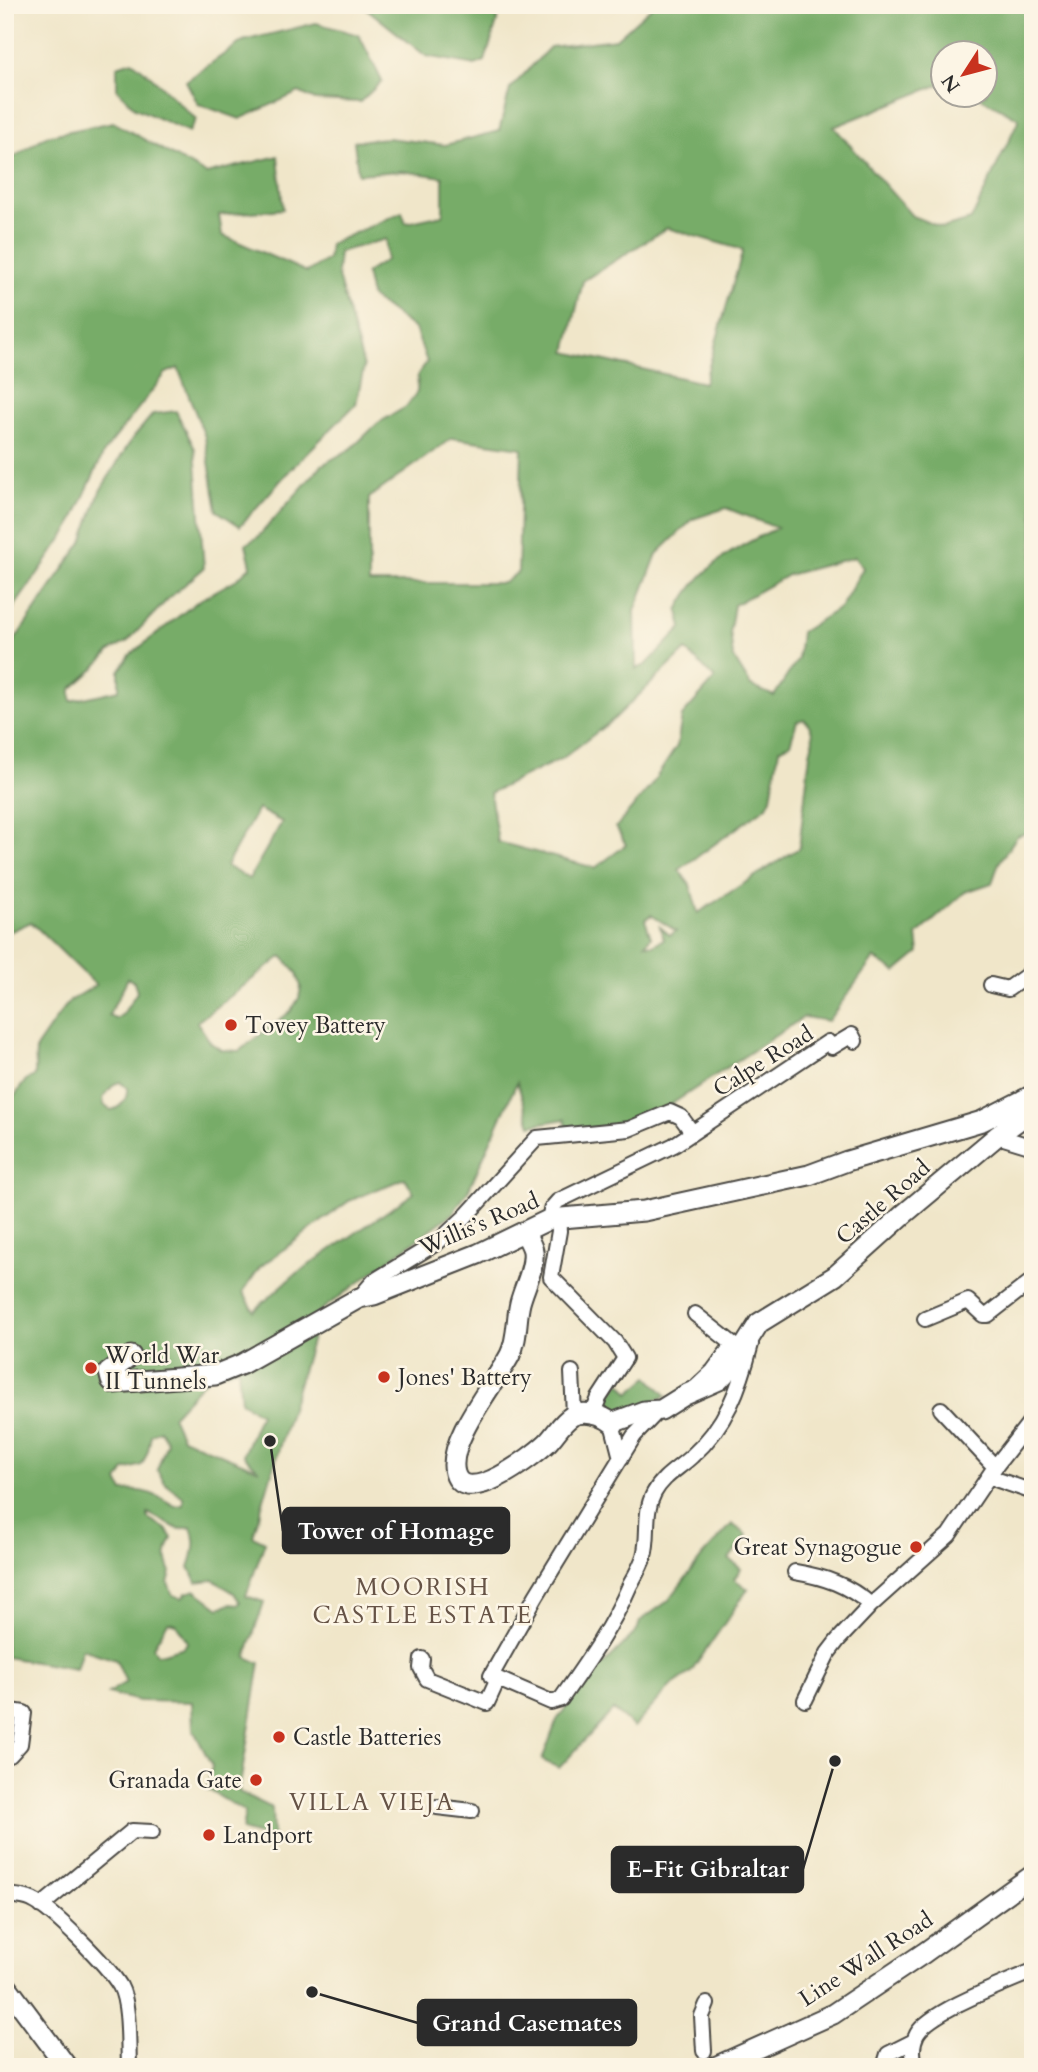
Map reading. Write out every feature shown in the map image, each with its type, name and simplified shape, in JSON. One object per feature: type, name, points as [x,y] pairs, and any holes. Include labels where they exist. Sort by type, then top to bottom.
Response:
[{"type":"street","points":[[991,985],[1008,989],[1033,971]]},
{"type":"street","name":"Calpe Road","points":[[554,1218],[551,1209],[558,1201],[674,1145],[828,1042],[832,1047],[852,1035],[855,1041]]},
{"type":"street","name":"Willis’s Road","points":[[131,1356],[110,1372],[111,1380],[114,1382],[215,1375],[242,1364],[359,1298],[374,1295],[465,1259],[554,1218],[644,1211],[809,1175],[982,1121],[1033,1095]]},
{"type":"street","name":"Castle Road","points":[[757,1326],[826,1283],[998,1136],[1033,1110]]},
{"type":"street","points":[[359,1298],[374,1281],[438,1242],[465,1217],[534,1140],[629,1129],[670,1112],[681,1118],[692,1132]]},
{"type":"street","points":[[998,1136],[1033,1147]]},
{"type":"street","points":[[525,1232],[533,1252],[512,1349],[477,1404],[464,1430],[454,1463],[456,1477],[462,1484],[472,1487],[517,1466],[546,1443],[560,1426],[583,1415],[599,1398],[625,1359],[615,1342],[551,1277],[559,1231],[554,1218]]},
{"type":"street","points":[[925,1319],[968,1301],[983,1315],[988,1315],[1033,1280]]},
{"type":"street","points":[[686,1395],[713,1371],[733,1344],[695,1314]]},
{"type":"street","points":[[757,1326],[733,1401],[722,1423],[694,1455],[661,1481],[653,1494],[648,1509],[643,1559],[618,1613],[561,1699],[551,1702],[491,1676],[641,1426],[659,1410],[719,1380],[732,1366],[757,1326]]},
{"type":"street","points":[[572,1372],[583,1415]]},
{"type":"street","points":[[941,1409],[998,1480],[1033,1492]]},
{"type":"street","points":[[612,1423],[659,1410]]},
{"type":"street","points":[[583,1415],[604,1417],[612,1423],[621,1458]]},
{"type":"street","points":[[805,1700],[833,1646],[871,1605],[949,1535],[1033,1418]]},
{"type":"street","points":[[795,1572],[832,1580],[871,1605]]},
{"type":"street","points":[[422,1659],[421,1668],[427,1679],[486,1703],[498,1679]]},
{"type":"street","points":[[5,1710],[24,1713],[20,1744],[10,1755],[5,1756]]},
{"type":"street","points":[[437,1807],[472,1811]]},
{"type":"street","points":[[41,1906],[132,1831],[152,1832]]},
{"type":"street","name":"Line Wall Road","points":[[714,2060],[839,2011],[1033,1875]]},
{"type":"street","points":[[5,1895],[27,1898],[41,1906],[82,1942],[120,1987],[124,1999],[129,2067]]},
{"type":"street","points":[[915,2067],[912,2053],[914,2041],[918,2032],[933,2017],[1033,1971]]},
{"type":"street","points":[[5,1984],[67,2067]]},
{"type":"street","points":[[707,2004],[702,2016],[714,2060]]},
{"type":"street","points":[[884,2067],[888,2054],[914,2041]]},
{"type":"green space","points":[[362,5],[487,5],[499,15],[485,61],[475,65],[426,56]]},
{"type":"green space","points":[[654,5],[1033,5],[1033,831],[1017,836],[999,863],[992,883],[965,892],[917,935],[919,953],[896,972],[874,958],[828,1021],[804,1017],[670,1105],[627,1124],[568,1131],[565,1119],[531,1125],[517,1082],[468,1191],[453,1213],[320,1311],[253,1536],[265,1542],[246,1596],[264,1602],[246,1657],[260,1663],[239,1792],[272,1808],[273,1839],[242,1830],[245,1812],[207,1789],[212,1766],[193,1729],[192,1702],[139,1701],[108,1693],[126,1682],[116,1660],[82,1649],[76,1669],[5,1657],[5,1100],[15,1095],[26,1080],[35,1076],[36,1048],[60,1013],[70,1001],[96,985],[31,922],[5,934],[5,659],[8,650],[82,542],[100,491],[132,439],[153,414],[176,411],[195,449],[204,568],[168,599],[128,641],[110,651],[71,689],[71,701],[119,690],[119,671],[130,655],[198,601],[237,579],[251,566],[246,544],[258,537],[322,465],[352,448],[378,423],[406,407],[417,392],[418,374],[427,362],[415,329],[371,297],[366,273],[386,260],[386,239],[339,252],[337,273],[364,367],[356,404],[290,470],[240,526],[217,511],[205,437],[178,368],[166,373],[104,452],[69,529],[5,620],[5,163],[46,136],[113,122],[206,174],[278,156],[283,209],[219,215],[222,235],[307,272],[328,259],[330,244],[402,212],[406,223],[443,215],[443,177],[402,171],[358,174],[354,141],[388,138],[445,145],[499,131],[510,89],[550,47],[616,39]],"holes":[[[930,38],[1000,38],[999,108],[1019,119],[971,220],[943,228],[912,216],[834,127],[930,88]],[[667,228],[743,250],[704,383],[566,352],[583,281]],[[452,438],[522,448],[518,572],[504,583],[369,583],[369,498]],[[726,508],[777,528],[733,551],[708,570],[697,581],[678,610],[682,628],[646,665],[636,669],[635,611],[657,554],[693,519]],[[855,557],[863,568],[841,607],[801,632],[798,659],[774,696],[751,686],[733,657],[730,630],[734,605],[788,575]],[[686,650],[715,679],[682,716],[677,746],[650,787],[616,827],[626,845],[595,868],[498,842],[490,793],[563,758],[614,719]],[[804,719],[812,731],[813,739],[799,848],[698,913],[690,885],[679,870],[767,806],[771,798],[779,749],[790,744],[797,721]],[[258,809],[282,822],[249,879],[226,866]],[[651,915],[676,931],[670,935],[660,927],[664,939],[653,945],[645,944],[651,937],[645,920]],[[282,956],[297,973],[301,987],[299,998],[291,1011],[239,1051],[221,1050],[211,1043],[197,1022]],[[128,978],[134,982],[137,992],[123,1014],[116,1019],[109,1015]],[[120,1082],[127,1088],[123,1102],[111,1110],[104,1105],[103,1098],[114,1084]],[[405,1178],[414,1193],[293,1276],[254,1311],[243,1292],[260,1267],[349,1201]],[[238,1368],[241,1402],[260,1414],[243,1455],[259,1470],[182,1438],[172,1416],[207,1378]],[[160,1430],[167,1442],[157,1470],[165,1483],[183,1497],[183,1505],[175,1506],[145,1492],[123,1491],[118,1481],[125,1470],[142,1465],[151,1435]],[[148,1513],[178,1529],[191,1527],[194,1547],[189,1567],[196,1582],[213,1580],[234,1593],[240,1602],[238,1605],[219,1608],[195,1590],[186,1593],[182,1598],[173,1595],[168,1583],[171,1572],[167,1555],[172,1538],[166,1529],[148,1518]],[[168,1622],[176,1624],[188,1642],[183,1648],[157,1654],[153,1647]]]},
{"type":"green space","points":[[316,23],[359,35],[382,81],[360,102],[315,100],[299,92],[240,119],[198,104],[186,81],[243,41]]},
{"type":"green space","points":[[132,61],[196,119],[189,132],[135,108],[117,89],[117,66]]},
{"type":"green space","points":[[648,1377],[667,1396],[613,1415],[604,1402],[620,1382],[629,1393]]},
{"type":"green space","points":[[732,1524],[747,1535],[729,1559],[741,1569],[734,1579],[748,1589],[691,1672],[670,1687],[634,1727],[613,1710],[559,1768],[542,1760],[557,1720],[580,1688],[637,1631],[640,1621],[668,1601]]},
{"type":"place","name":"Tovey Battery","points":[[231,1025]]},
{"type":"place","name":"World War II Tunnels","points":[[91,1368]]},
{"type":"place","name":"Jones' Battery","points":[[384,1377]]},
{"type":"place","name":"Tower of Homage","points":[[270,1441]]},
{"type":"place","name":"Great Synagogue","points":[[916,1547]]},
{"type":"place","name":"Castle Batteries","points":[[279,1737]]},
{"type":"place","name":"E-Fit Gibraltar","points":[[835,1761]]},
{"type":"place","name":"Granada Gate","points":[[256,1780]]},
{"type":"place","name":"Landport","points":[[209,1835]]},
{"type":"place","name":"Grand Casemates","points":[[312,1992]]},
{"type":"district","name":"MOORISH CASTLE ESTATE","points":[[423,1601]]},
{"type":"district","name":"VILLA VIEJA","points":[[372,1802]]}]
